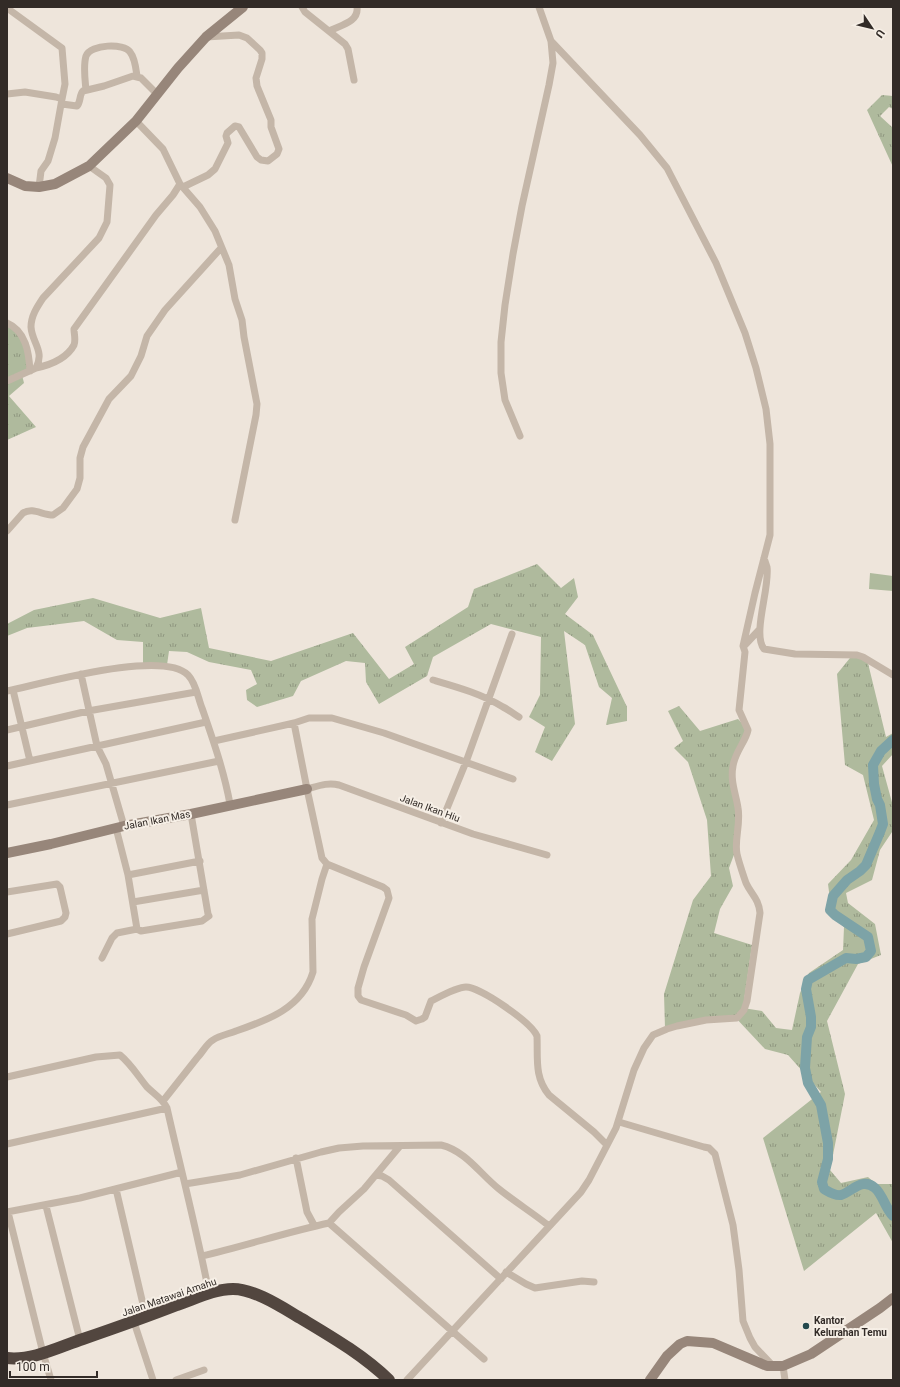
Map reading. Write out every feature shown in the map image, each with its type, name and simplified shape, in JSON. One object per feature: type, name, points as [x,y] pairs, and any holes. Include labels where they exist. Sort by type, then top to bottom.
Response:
[{"type":"highway","name":"Jalan Matawai Amahu","points":[[7,1358],[20,1359],[43,1353],[134,1322],[146,1316],[209,1293],[227,1289],[250,1292],[276,1304],[355,1352],[372,1364],[389,1380]]},
{"type":"street","points":[[7,178],[25,186],[39,187],[61,182],[89,166],[136,121],[206,37],[244,7]]},
{"type":"street","points":[[302,7],[305,12],[340,40],[348,49],[354,80]]},
{"type":"street","points":[[329,31],[354,19],[357,14],[356,7]]},
{"type":"street","points":[[520,436],[505,400],[501,373],[501,342],[505,305],[522,206],[549,85],[553,58],[551,41],[539,7]]},
{"type":"street","points":[[7,8],[62,48],[64,84],[62,102],[55,138],[48,161],[41,171],[39,187]]},
{"type":"street","points":[[7,381],[33,369],[50,365],[71,350],[75,344],[74,329],[156,215],[182,185],[208,175],[215,169],[228,143],[226,136],[227,133],[235,126],[239,127],[257,157],[261,160],[268,161],[277,154],[279,149],[271,127],[271,120],[260,90],[257,86],[256,78],[262,59],[262,53],[247,38],[239,35],[206,37]]},
{"type":"street","points":[[407,1380],[581,1192],[589,1180],[618,1122],[636,1065],[644,1048],[653,1035],[666,1028],[706,1020],[737,1018],[744,1010],[747,1001],[760,913],[759,904],[746,883],[738,861],[736,846],[738,808],[733,790],[732,774],[734,760],[748,730],[740,710],[745,652],[744,646],[770,535],[770,444],[766,409],[756,368],[739,319],[708,247],[673,178],[662,161],[634,129],[551,41]]},
{"type":"street","points":[[86,90],[84,75],[86,56],[88,52],[97,47],[124,47],[131,53],[138,76]]},
{"type":"street","points":[[7,94],[25,92],[56,97],[62,102],[77,106],[80,102],[82,92],[86,90],[104,86],[133,76],[138,76],[144,80],[157,94]]},
{"type":"street","points":[[136,121],[163,149],[182,185],[209,221],[215,232],[228,265],[235,299],[242,320],[257,404],[235,520]]},
{"type":"street","points":[[33,369],[40,357],[31,326],[36,308],[43,298],[99,238],[107,222],[110,185],[106,178],[89,166]]},
{"type":"street","points":[[7,531],[22,513],[26,511],[32,510],[53,515],[63,508],[70,500],[79,484],[80,454],[106,402],[131,376],[141,356],[147,336],[164,310],[221,248]]},
{"type":"street","points":[[7,323],[19,331],[24,340],[33,369]]},
{"type":"street","points":[[764,558],[767,566],[766,585],[759,630],[759,639],[761,646],[764,649],[795,654],[857,655],[893,675]]},
{"type":"street","points":[[744,646],[759,630]]},
{"type":"street","points":[[441,823],[466,762],[512,634]]},
{"type":"street","points":[[30,760],[23,726],[10,690],[81,674],[132,666],[162,666],[183,672],[192,681],[214,741],[226,782],[230,804]]},
{"type":"street","points":[[81,674],[88,711],[111,783],[137,930]]},
{"type":"street","points":[[433,680],[468,691],[489,700],[519,717]]},
{"type":"street","points":[[7,730],[88,711],[196,692]]},
{"type":"street","points":[[214,741],[294,723],[309,718],[332,718],[384,733],[513,779]]},
{"type":"street","points":[[7,766],[206,722]]},
{"type":"street","points":[[294,723],[306,789],[321,855],[327,864],[383,887],[388,893],[389,898],[358,988],[357,994],[361,1000],[406,1015],[416,1021],[419,1021],[425,1017],[431,1002],[465,987],[478,991],[487,996],[516,1014],[534,1030],[537,1036],[538,1077],[544,1089],[549,1095],[594,1132],[606,1145]]},
{"type":"street","points":[[7,805],[220,761]]},
{"type":"street","name":"Jalan Ikan Hiu","points":[[306,789],[333,783],[441,823],[547,856]]},
{"type":"street","name":"Jalan Ikan Mas","points":[[7,853],[120,827],[191,814],[230,804],[306,789]]},
{"type":"street","points":[[102,958],[112,938],[117,933],[137,930],[141,931],[202,921],[208,916],[191,814]]},
{"type":"street","points":[[128,875],[200,861]]},
{"type":"street","points":[[163,1101],[204,1048],[212,1040],[277,1016],[303,992],[311,979],[313,972],[312,918],[327,864]]},
{"type":"street","points":[[7,892],[57,884],[60,887],[66,913],[65,917],[60,920],[7,934]]},
{"type":"street","points":[[132,902],[204,890]]},
{"type":"street","points":[[7,1077],[89,1059],[120,1055],[127,1060],[148,1087],[163,1101],[168,1108],[209,1293]]},
{"type":"street","points":[[7,1144],[168,1108]]},
{"type":"street","points":[[618,1122],[704,1146],[709,1148],[715,1154],[733,1225],[740,1275],[743,1321],[755,1347],[778,1366],[785,1380]]},
{"type":"street","points":[[185,1184],[240,1174],[296,1158],[339,1148],[363,1146],[441,1145],[454,1150],[468,1159],[501,1191],[549,1226]]},
{"type":"street","points":[[202,1256],[314,1225],[329,1223],[338,1212],[364,1189],[400,1146]]},
{"type":"street","points":[[296,1158],[307,1212],[314,1225]]},
{"type":"street","points":[[51,1380],[8,1212],[46,1206],[182,1172]]},
{"type":"street","points":[[376,1175],[382,1176],[389,1180],[501,1278]]},
{"type":"street","points":[[116,1189],[146,1316]]},
{"type":"street","points":[[46,1206],[80,1340]]},
{"type":"street","points":[[303,1229],[307,1212]]},
{"type":"street","points":[[329,1223],[453,1330],[484,1359]]},
{"type":"street","points":[[506,1272],[535,1288],[582,1281],[594,1282]]},
{"type":"street","points":[[650,1380],[668,1356],[680,1344],[686,1341],[713,1343],[760,1364],[767,1366],[778,1366],[811,1354],[893,1298]]},
{"type":"street","points":[[134,1322],[153,1380]]},
{"type":"street","points":[[176,1380],[204,1370]]},
{"type":"green space","points":[[882,95],[893,96],[893,109],[889,107],[880,116],[893,128],[893,167],[867,110]]},
{"type":"green space","points":[[7,324],[18,332],[29,358],[29,372],[22,375],[24,383],[9,396],[36,427],[7,440]]},
{"type":"green space","points":[[537,564],[561,588],[574,578],[578,597],[565,614],[593,635],[627,707],[627,721],[606,725],[612,698],[599,687],[585,645],[564,631],[575,724],[552,761],[535,752],[545,727],[529,717],[540,695],[541,637],[491,624],[433,657],[427,676],[379,704],[366,682],[365,663],[346,661],[301,681],[293,696],[257,707],[247,700],[246,690],[257,684],[251,670],[209,662],[187,652],[169,651],[167,665],[143,663],[143,642],[117,640],[84,621],[27,628],[7,636],[7,624],[34,610],[93,598],[160,618],[201,608],[209,648],[271,661],[353,633],[389,679],[414,664],[405,647],[468,607],[474,589]]},
{"type":"green space","points":[[870,573],[893,576],[893,591],[869,589]]},
{"type":"green space","points":[[854,653],[866,655],[886,737],[893,733],[893,754],[882,766],[893,806],[892,832],[880,850],[872,880],[846,893],[848,903],[875,924],[881,955],[858,964],[827,1021],[845,1094],[830,1170],[841,1183],[868,1177],[876,1184],[893,1184],[893,1243],[876,1213],[804,1271],[763,1138],[821,1092],[788,1055],[765,1049],[734,1016],[665,1028],[664,994],[693,900],[711,876],[707,820],[688,762],[674,748],[683,741],[668,711],[679,706],[700,731],[738,719],[745,726],[746,732],[734,757],[736,803],[735,852],[729,868],[733,886],[720,909],[714,933],[752,945],[743,1008],[762,1011],[776,1028],[792,1030],[800,993],[809,973],[843,950],[844,927],[832,915],[828,884],[851,860],[874,820],[863,775],[845,765],[837,674]]},
{"type":"waterway","points":[[893,740],[881,751],[873,765],[874,784],[877,799],[880,805],[883,824],[866,865],[847,880],[833,896],[830,910],[868,937],[871,951],[866,957],[856,959],[846,958],[808,980],[806,989],[811,1017],[811,1027],[807,1037],[805,1068],[808,1083],[821,1105],[828,1143],[828,1159],[822,1182],[824,1189],[834,1194],[841,1195],[862,1184],[870,1185],[878,1191],[893,1216]]},
{"type":"place","name":"Kantor Kelurahan Temu","points":[[806,1326]]}]
